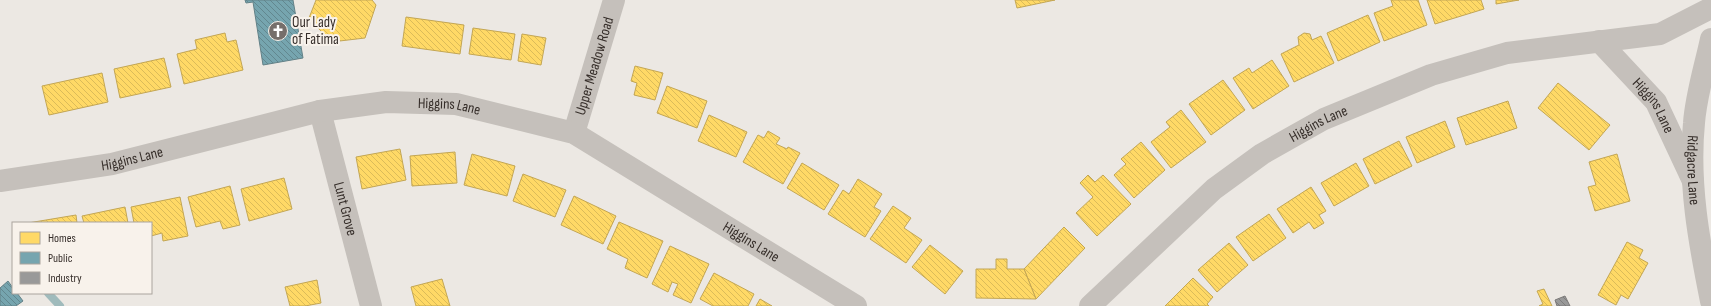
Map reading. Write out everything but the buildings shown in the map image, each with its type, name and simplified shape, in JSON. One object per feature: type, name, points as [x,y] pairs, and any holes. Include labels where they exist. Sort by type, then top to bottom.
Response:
[{"type":"street","name":"Upper Meadow Road","points":[[574,133],[614,0]]},
{"type":"street","name":"Higgins Lane","points":[[1090,306],[1214,188],[1262,154],[1324,119],[1431,75],[1507,53],[1660,34],[1711,8]]},
{"type":"street","name":"Ridgacre Lane","points":[[1710,288],[1694,202],[1693,181],[1694,122],[1711,39]]},
{"type":"street","name":"Higgins Lane","points":[[1599,41],[1656,102],[1693,181]]},
{"type":"street","name":"Higgins Lane","points":[[0,181],[112,164],[320,111],[386,102],[456,104],[574,133],[856,306]]},
{"type":"street","name":"Lunt Grove","points":[[320,111],[370,306]]},
{"type":"waterway","points":[[49,294],[60,306]]},
{"type":"place","name":"Our Lady of Fatima","points":[[278,31]]}]
